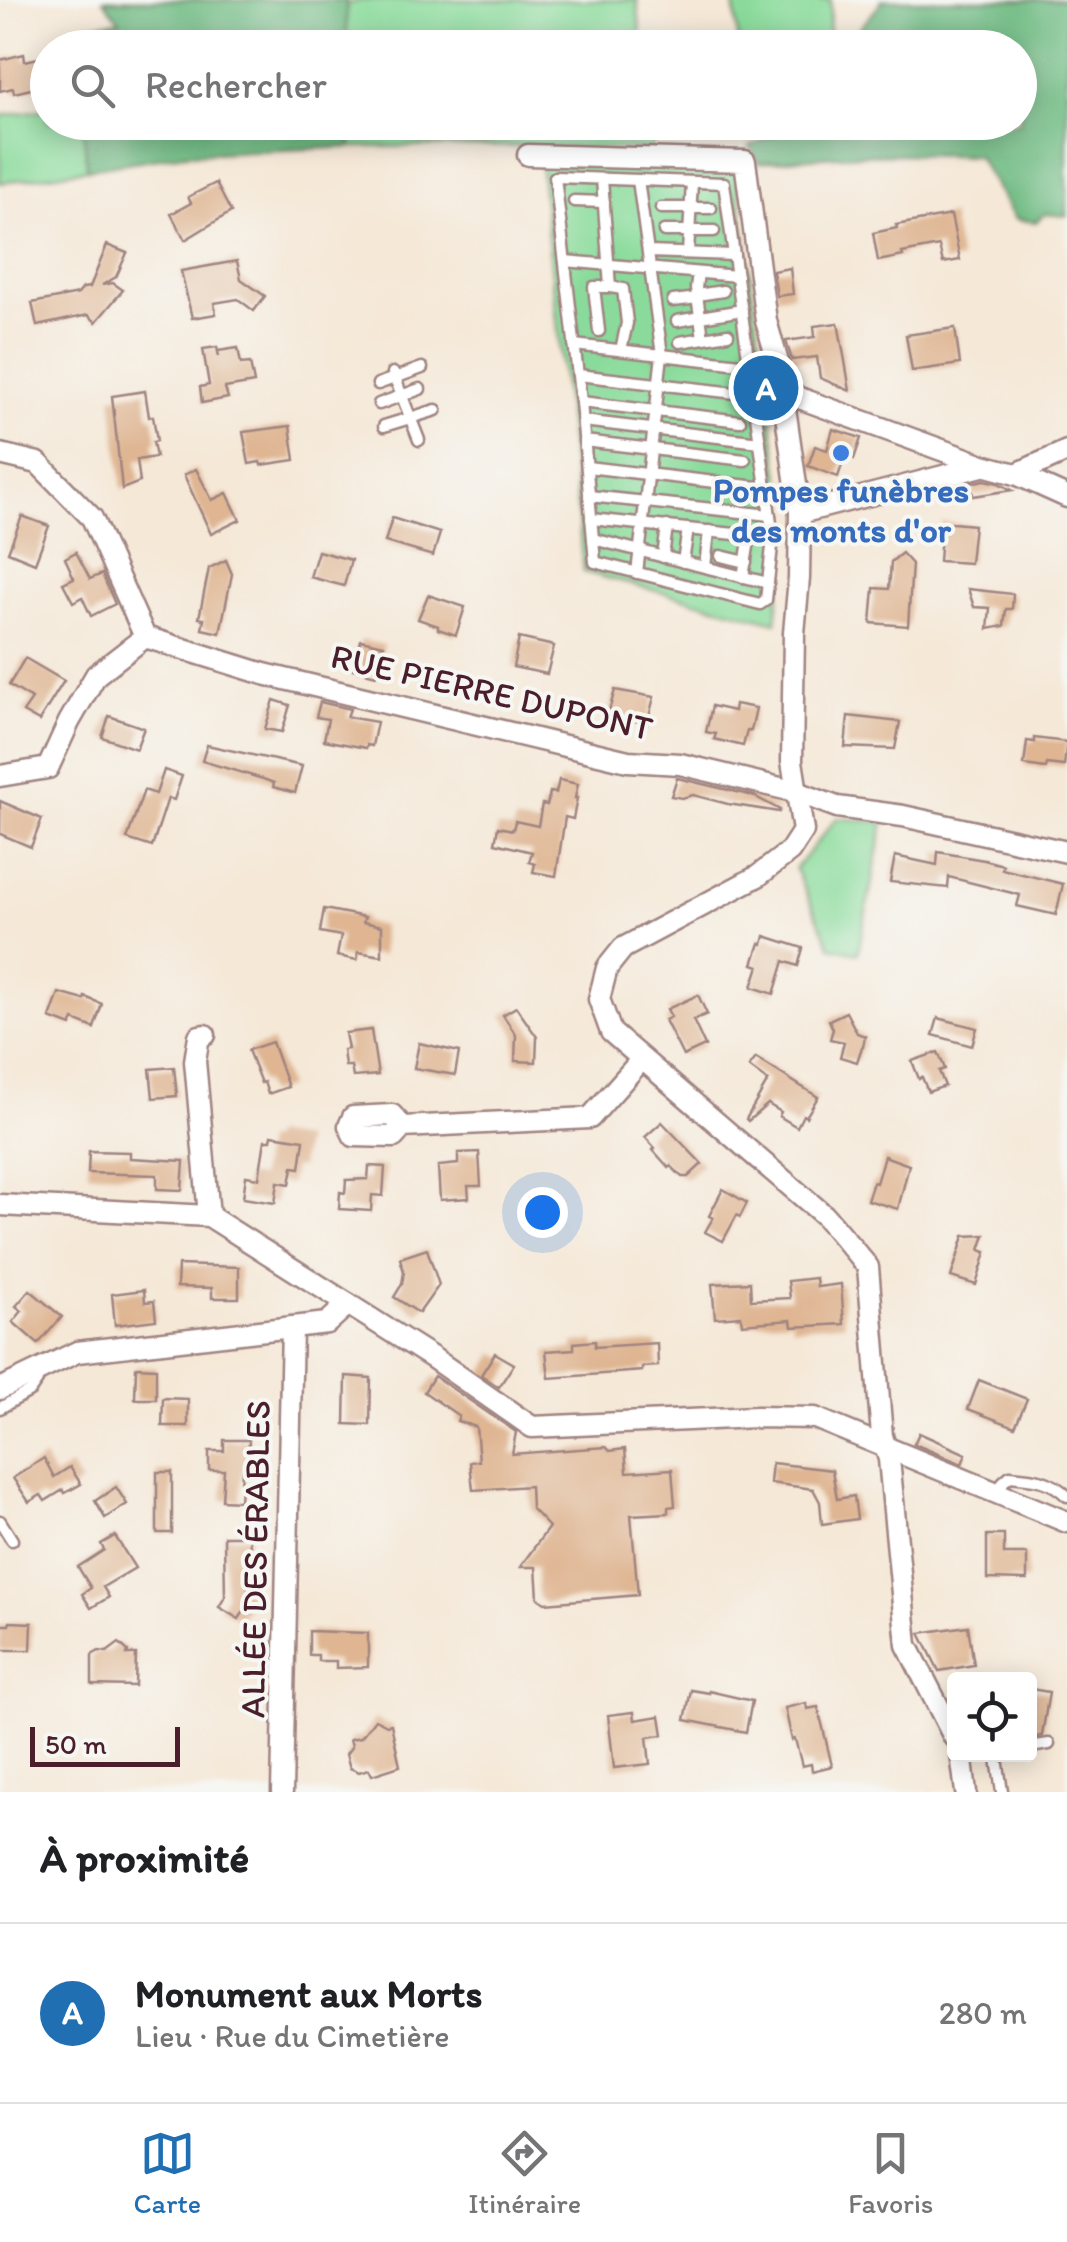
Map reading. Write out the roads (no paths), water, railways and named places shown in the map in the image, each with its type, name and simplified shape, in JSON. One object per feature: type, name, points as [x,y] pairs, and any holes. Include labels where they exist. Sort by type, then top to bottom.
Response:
[{"type":"street","points":[[528,155],[745,161],[766,321],[762,368],[783,393],[1016,474],[1067,497]]},
{"type":"street","points":[[783,393],[800,513],[792,761],[804,831],[790,851],[758,876],[623,948],[608,968],[599,999],[611,1032],[824,1214],[868,1267],[882,1436],[907,1645],[947,1723]]},
{"type":"street","points":[[1016,474],[1067,451]]},
{"type":"street","points":[[0,454],[38,463],[92,518],[145,637],[96,675],[48,768],[0,776]]},
{"type":"street","points":[[800,513],[983,465]]},
{"type":"street","name":"RUE PIERRE DUPONT","points":[[145,637],[264,674],[628,761],[680,764],[796,792],[836,807],[903,816],[1067,852]]},
{"type":"street","points":[[205,1035],[199,1036],[194,1062],[209,1216]]},
{"type":"street","points":[[403,1127],[590,1118],[642,1059]]},
{"type":"street","points":[[0,1206],[209,1216],[433,1358],[532,1427],[815,1418],[1067,1522]]},
{"type":"street","points":[[0,1389],[77,1352],[327,1323],[348,1304]]},
{"type":"street","name":"ALLÉE DES ÉRABLES","points":[[282,1792],[292,1327]]},
{"type":"street","points":[[962,1762],[966,1792]]},
{"type":"lane","points":[[555,177],[724,183],[742,310],[762,368],[754,397],[773,537],[766,600],[760,604],[596,562],[555,177]]},
{"type":"lane","points":[[602,179],[610,287]]},
{"type":"lane","points":[[637,573],[662,355],[638,180]]},
{"type":"lane","points":[[688,254],[692,182]]},
{"type":"lane","points":[[574,201],[604,202]]},
{"type":"lane","points":[[661,208],[711,208]]},
{"type":"lane","points":[[664,231],[714,231]]},
{"type":"lane","points":[[648,252],[734,255]]},
{"type":"lane","points":[[564,261],[737,276]]},
{"type":"lane","points":[[698,273],[703,338]]},
{"type":"lane","points":[[598,331],[594,288],[623,289],[627,323],[621,350]]},
{"type":"lane","points":[[674,301],[722,292]]},
{"type":"lane","points":[[676,321],[742,310]]},
{"type":"lane","points":[[680,342],[728,334]]},
{"type":"lane","points":[[574,345],[762,368]]},
{"type":"lane","points":[[378,384],[422,368]]},
{"type":"lane","points":[[394,375],[419,440]]},
{"type":"lane","points":[[578,375],[754,397],[783,393]]},
{"type":"lane","points":[[379,404],[420,389]]},
{"type":"lane","points":[[581,402],[740,422]]},
{"type":"lane","points":[[384,426],[436,410]]},
{"type":"lane","points":[[583,421],[760,442]]},
{"type":"lane","points":[[584,440],[745,460]]},
{"type":"lane","points":[[587,468],[766,488]]},
{"type":"lane","points":[[590,496],[770,514]]},
{"type":"lane","points":[[591,518],[750,536],[800,535]]},
{"type":"lane","points":[[663,556],[666,526]]},
{"type":"lane","points":[[684,562],[688,529]]},
{"type":"lane","points":[[705,567],[709,531]]},
{"type":"lane","points":[[744,577],[750,536]]},
{"type":"lane","points":[[593,539],[768,583]]},
{"type":"lane","points":[[721,556],[746,562]]},
{"type":"lane","points":[[0,1408],[30,1390],[37,1380],[35,1371]]},
{"type":"lane","points":[[999,1493],[1010,1476],[1041,1479],[1067,1496]]},
{"type":"lane","points":[[0,1521],[12,1540]]},
{"type":"lane","points":[[1037,1746],[1050,1744]]},
{"type":"lane","points":[[997,1762],[1002,1792]]},
{"type":"place","name":"Monument aux Morts","points":[[766,388]]},
{"type":"place","name":"Pompes funèbres des monts d'or","points":[[841,453]]}]
